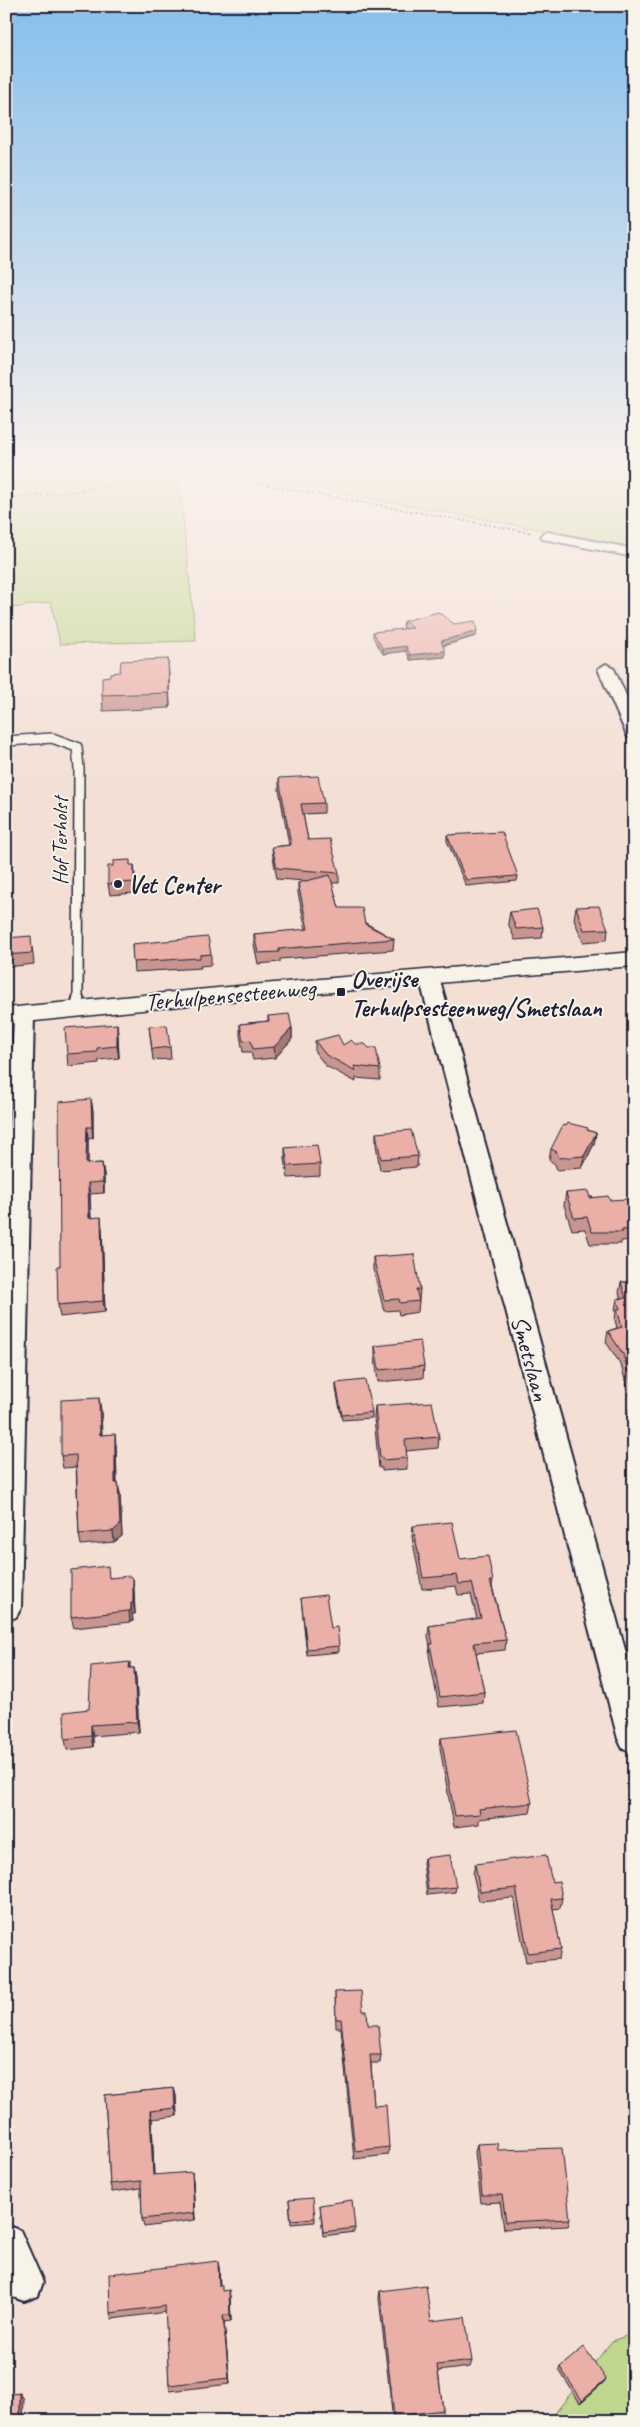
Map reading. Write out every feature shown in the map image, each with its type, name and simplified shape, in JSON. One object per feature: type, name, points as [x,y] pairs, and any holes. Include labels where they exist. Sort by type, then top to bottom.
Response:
[{"type":"main road","name":"Terhulpensesteenweg","points":[[15,1015],[634,959]]},
{"type":"street","points":[[606,669],[634,733]]},
{"type":"street","name":"Smetslaan","points":[[429,977],[634,1739]]},
{"type":"street","points":[[6,1608],[15,1015]]},
{"type":"street","points":[[6,2244],[24,2282]]},
{"type":"lane","name":"Hof Terholst","points":[[6,741],[47,738],[66,740],[77,747],[80,769],[78,1009]]},
{"type":"green space","points":[[6,579],[189,579],[196,641],[60,644],[51,602],[6,609]]},
{"type":"green space","points":[[634,2333],[634,2421],[549,2421],[612,2341]]},
{"type":"building","points":[[438,612],[454,624],[475,621],[477,631],[441,641],[445,651],[410,655],[406,646],[383,649],[373,632],[413,628],[404,621]]},
{"type":"building","points":[[168,659],[169,693],[102,695],[102,677],[110,676],[110,673],[120,672],[121,661]]},
{"type":"building","points":[[318,776],[324,803],[301,804],[308,840],[330,839],[339,873],[277,868],[272,847],[291,845],[279,778]]},
{"type":"building","points":[[630,809],[634,809],[634,817]]},
{"type":"building","points":[[502,832],[518,876],[466,880],[447,835]]},
{"type":"building","points":[[130,860],[130,865],[134,865],[134,882],[108,884],[108,866],[113,866],[113,861]]},
{"type":"building","points":[[330,875],[339,908],[362,908],[365,924],[394,939],[279,949],[279,952],[258,953],[254,934],[308,929],[298,883]]},
{"type":"building","points":[[599,906],[608,929],[584,930],[576,907]]},
{"type":"building","points":[[537,909],[543,927],[516,929],[510,912]]},
{"type":"building","points":[[31,936],[32,953],[6,955],[6,938]]},
{"type":"building","points":[[208,937],[211,954],[200,955],[200,958],[133,962],[132,944]]},
{"type":"building","points":[[289,1014],[292,1028],[274,1047],[253,1049],[251,1040],[243,1041],[240,1024],[269,1021],[268,1016]]},
{"type":"building","points":[[117,1024],[117,1046],[97,1048],[97,1052],[67,1054],[65,1028]]},
{"type":"building","points":[[167,1025],[170,1047],[152,1049],[149,1026]]},
{"type":"building","points":[[338,1035],[343,1045],[351,1040],[355,1044],[365,1044],[369,1048],[376,1048],[380,1069],[354,1066],[356,1071],[326,1055],[315,1041]]},
{"type":"building","points":[[91,1099],[92,1127],[87,1127],[86,1164],[102,1163],[103,1182],[88,1183],[89,1218],[101,1217],[103,1301],[58,1305],[57,1266],[60,1266],[59,1102]]},
{"type":"building","points":[[568,1123],[588,1128],[587,1130],[596,1133],[584,1156],[559,1158],[557,1152],[551,1149],[563,1125],[566,1126]]},
{"type":"building","points":[[411,1130],[418,1156],[381,1159],[376,1133]]},
{"type":"building","points":[[317,1145],[320,1164],[288,1166],[285,1148]]},
{"type":"building","points":[[588,1191],[590,1198],[608,1196],[610,1200],[627,1199],[634,1220],[634,1229],[622,1230],[623,1232],[592,1232],[587,1217],[574,1218],[566,1193]]},
{"type":"building","points":[[414,1254],[420,1289],[416,1289],[419,1301],[400,1303],[399,1299],[384,1300],[373,1257]]},
{"type":"building","points":[[621,1282],[634,1282],[634,1391],[623,1354],[608,1331],[622,1327],[617,1309],[620,1309],[617,1299],[626,1298]]},
{"type":"building","points":[[420,1341],[424,1366],[379,1370],[375,1346]]},
{"type":"building","points":[[365,1380],[372,1412],[342,1415],[336,1383]]},
{"type":"building","points":[[99,1398],[100,1435],[115,1434],[115,1483],[118,1483],[120,1525],[113,1531],[79,1534],[76,1455],[61,1456],[61,1400]]},
{"type":"building","points":[[432,1402],[439,1437],[405,1440],[407,1458],[383,1460],[380,1457],[375,1406]]},
{"type":"building","points":[[630,1405],[634,1405],[634,1417]]},
{"type":"building","points":[[452,1522],[460,1559],[488,1556],[493,1581],[490,1581],[506,1640],[474,1643],[484,1692],[440,1697],[430,1644],[433,1644],[429,1626],[481,1618],[472,1583],[459,1584],[457,1575],[423,1578],[413,1526]]},
{"type":"building","points":[[108,1566],[109,1578],[130,1576],[133,1579],[133,1603],[131,1603],[131,1610],[71,1617],[71,1570]]},
{"type":"building","points":[[326,1595],[331,1628],[337,1627],[339,1646],[307,1649],[301,1598]]},
{"type":"building","points":[[130,1662],[129,1668],[134,1668],[137,1722],[91,1725],[91,1736],[65,1739],[64,1712],[89,1709],[91,1666]]},
{"type":"building","points":[[516,1730],[532,1803],[479,1809],[480,1814],[455,1816],[441,1738]]},
{"type":"building","points":[[450,1855],[456,1887],[428,1890],[424,1858]]},
{"type":"building","points":[[546,1855],[552,1882],[559,1881],[562,1898],[551,1899],[561,1949],[528,1953],[516,1888],[480,1892],[475,1864]]},
{"type":"building","points":[[361,1991],[363,2011],[367,2011],[368,2025],[378,2025],[381,2055],[370,2055],[374,2106],[386,2105],[389,2147],[355,2151],[341,2019],[336,2019],[335,1992]]},
{"type":"building","points":[[174,2088],[175,2108],[150,2111],[153,2175],[192,2172],[194,2213],[142,2219],[141,2181],[110,2184],[105,2095]]},
{"type":"building","points":[[497,2143],[498,2150],[562,2148],[570,2219],[506,2222],[502,2195],[482,2195],[477,2144]]},
{"type":"building","points":[[313,2198],[315,2218],[291,2220],[289,2200]]},
{"type":"building","points":[[352,2200],[355,2228],[323,2232],[320,2205]]},
{"type":"building","points":[[218,2261],[219,2286],[222,2286],[222,2291],[229,2290],[230,2315],[223,2315],[229,2378],[169,2385],[165,2306],[110,2313],[109,2274]]},
{"type":"building","points":[[426,2285],[431,2321],[465,2317],[472,2361],[437,2365],[443,2410],[394,2416],[380,2291]]},
{"type":"building","points":[[584,2347],[606,2379],[582,2400],[560,2367]]},
{"type":"building","points":[[20,2393],[20,2421],[6,2421],[6,2395]]},
{"type":"place","name":"Vet Center","points":[[118,884]]},
{"type":"place","name":"Overijse Terhulpsesteenweg/Smetslaan","points":[[341,992]]}]
